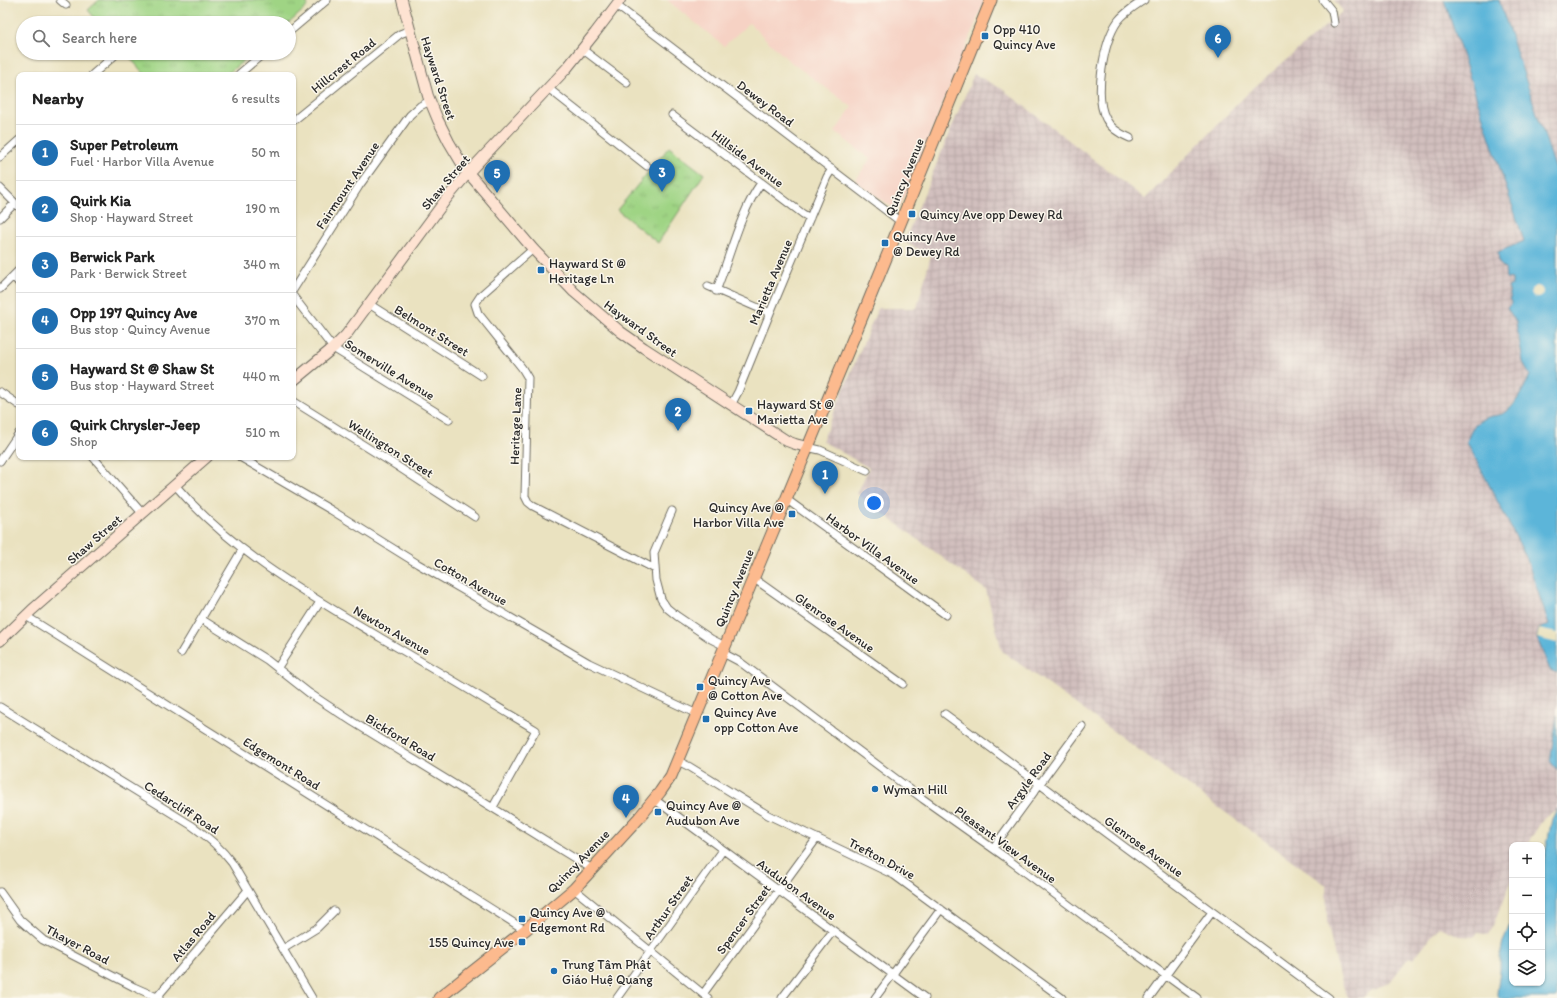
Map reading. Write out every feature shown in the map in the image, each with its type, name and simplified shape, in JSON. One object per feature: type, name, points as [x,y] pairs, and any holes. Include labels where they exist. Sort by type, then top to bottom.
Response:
[{"type":"main road","name":"Quincy Avenue","points":[[439,998],[574,889],[654,799],[668,781],[678,761],[901,222],[991,0]]},
{"type":"street","points":[[296,25],[318,3],[327,0]]},
{"type":"street","name":"Hayward Street","points":[[402,0],[430,101],[453,150],[468,173],[533,249],[571,289],[615,327],[644,348],[787,441],[807,447]]},
{"type":"street","points":[[1130,138],[1116,131],[1105,118],[1101,103],[1102,74],[1106,50],[1115,27],[1125,14],[1144,0]]},
{"type":"street","points":[[1323,0],[1332,11],[1334,23]]},
{"type":"street","name":"Dewey Road","points":[[618,2],[901,222]]},
{"type":"street","name":"Shaw Street","points":[[296,379],[333,348],[346,335],[447,198],[468,173],[548,88],[582,49],[618,2]]},
{"type":"street","name":"Hillcrest Road","points":[[296,119],[397,36],[410,30]]},
{"type":"street","points":[[582,49],[627,83]]},
{"type":"street","points":[[95,72],[109,60]]},
{"type":"street","points":[[242,72],[256,60]]},
{"type":"street","points":[[548,88],[647,166]]},
{"type":"street","name":"Fairmount Avenue","points":[[296,285],[368,173],[413,112],[430,101]]},
{"type":"street","name":"Hillside Avenue","points":[[672,115],[761,183],[810,218]]},
{"type":"street","points":[[0,157],[16,143]]},
{"type":"street","name":"Marietta Avenue","points":[[732,405],[832,169]]},
{"type":"street","points":[[716,291],[747,209],[761,183]]},
{"type":"street","points":[[0,188],[16,204]]},
{"type":"street","points":[[0,218],[16,206]]},
{"type":"street","name":"Heritage Lane","points":[[533,249],[481,295],[475,304],[478,314],[522,368],[528,378],[525,496],[528,502],[533,506],[655,569]]},
{"type":"street","points":[[0,289],[16,273]]},
{"type":"street","points":[[13,276],[16,280]]},
{"type":"street","points":[[708,286],[716,291],[770,313]]},
{"type":"street","name":"Somerville Avenue","points":[[296,300],[333,348],[449,420]]},
{"type":"street","name":"Belmont Street","points":[[369,304],[482,376]]},
{"type":"street","points":[[0,392],[16,403]]},
{"type":"street","name":"Wellington Street","points":[[296,403],[475,517]]},
{"type":"street","points":[[0,461],[16,437]]},
{"type":"street","points":[[807,447],[820,450],[867,472]]},
{"type":"street","points":[[96,460],[142,514]]},
{"type":"street","name":"Shaw Street","points":[[0,641],[26,616],[175,485],[201,460]]},
{"type":"street","name":"Cotton Avenue","points":[[245,460],[331,510],[418,564],[576,656],[603,671],[697,714]]},
{"type":"street","name":"Newton Avenue","points":[[175,485],[191,504],[242,550],[320,602],[536,730],[493,807]]},
{"type":"street","name":"Harbor Villa Avenue","points":[[786,499],[946,615]]},
{"type":"street","name":"Pleasant View Avenue","points":[[672,511],[654,553],[659,591],[667,608],[711,639],[923,799],[993,848],[1197,998]]},
{"type":"street","points":[[181,653],[242,550]]},
{"type":"street","name":"Glenrose Avenue","points":[[753,578],[904,684]]},
{"type":"street","points":[[278,667],[320,602]]},
{"type":"street","name":"Edgemont Road","points":[[26,616],[525,930]]},
{"type":"street","name":"Bickford Road","points":[[201,619],[278,667],[309,693],[353,722],[592,869]]},
{"type":"street","name":"Cedarcliff Road","points":[[0,708],[191,825],[211,839],[227,856],[312,998]]},
{"type":"street","name":"Glenrose Avenue","points":[[945,714],[1329,998]]},
{"type":"street","name":"Argyle Road","points":[[993,848],[1082,726]]},
{"type":"street","name":"Trefton Drive","points":[[678,761],[761,810],[888,872],[1062,998]]},
{"type":"street","name":"Audubon Avenue","points":[[654,799],[925,998]]},
{"type":"street","name":"Spencer Street","points":[[706,996],[817,838]]},
{"type":"street","name":"Arthur Street","points":[[617,998],[723,850]]},
{"type":"street","points":[[574,889],[706,996]]},
{"type":"street","name":"Atlas Road","points":[[158,998],[248,890]]},
{"type":"street","name":"Thayer Road","points":[[0,892],[20,920],[43,940],[158,998]]},
{"type":"street","points":[[875,998],[941,909]]},
{"type":"street","points":[[282,949],[317,928],[334,911]]},
{"type":"street","points":[[1149,998],[1212,912]]},
{"type":"street","points":[[782,998],[833,931]]},
{"type":"shaded area","points":[[667,0],[985,0],[900,207],[895,209],[855,181],[870,159],[835,132],[852,107],[788,60],[749,23],[724,46]]},
{"type":"shaded area","points":[[1334,0],[1557,0],[1557,172],[1524,241],[1505,268],[1506,277],[1512,279],[1512,285],[1508,287],[1511,304],[1507,308],[1516,322],[1523,362],[1530,375],[1521,394],[1506,412],[1486,417],[1467,442],[1526,557],[1549,624],[1550,670],[1557,673],[1557,715],[1550,761],[1557,770],[1557,809],[1543,819],[1529,842],[1509,842],[1509,887],[1489,935],[1478,933],[1475,937],[1459,936],[1439,927],[1413,959],[1409,957],[1390,982],[1367,993],[1364,998],[1347,998],[1337,966],[1327,922],[1326,885],[1002,651],[986,590],[857,494],[869,468],[822,441],[878,308],[917,308],[931,255],[904,242],[974,74],[1002,89],[1145,199],[1250,91],[1343,11]]},
{"type":"green space","points":[[99,0],[306,0],[308,6],[296,17],[93,16],[88,10]]},
{"type":"green space","points":[[132,60],[244,60],[230,72],[142,72]]},
{"type":"green space","points":[[669,147],[704,174],[658,243],[617,210]]},
{"type":"water","points":[[1444,0],[1499,0],[1557,173],[1557,673],[1550,670],[1537,638],[1539,629],[1549,624],[1526,557],[1467,442],[1477,423],[1484,418],[1502,414],[1510,409],[1520,395],[1530,375],[1523,362],[1516,322],[1507,308],[1511,304],[1508,287],[1512,285],[1512,279],[1506,278],[1505,269],[1499,263],[1498,252],[1524,241]]},
{"type":"water","points":[[1557,715],[1557,770],[1550,761]]},
{"type":"water","points":[[1557,809],[1557,998],[1499,998],[1497,993],[1500,957],[1503,941],[1509,927],[1509,986],[1545,986],[1545,854],[1552,819]]},
{"type":"pier","points":[[1537,286],[1541,288],[1543,292],[1541,296],[1537,298],[1533,296],[1531,292],[1533,288]]},
{"type":"pier","points":[[1539,629],[1557,633],[1557,643],[1537,638]]},
{"type":"place","name":"Opp 410 Quincy Ave","points":[[985,36]]},
{"type":"place","name":"Quirk Chrysler-Jeep","points":[[1218,58]]},
{"type":"place","name":"Berwick Park","points":[[662,192]]},
{"type":"place","name":"Hayward St @ Shaw St","points":[[497,193]]},
{"type":"place","name":"Quincy Ave opp Dewey Rd","points":[[912,214]]},
{"type":"place","name":"Quincy Ave @ Dewey Rd","points":[[885,243]]},
{"type":"place","name":"Hayward St @ Heritage Ln","points":[[541,270]]},
{"type":"place","name":"Hayward St @ Marietta Ave","points":[[749,411]]},
{"type":"place","name":"Quirk Kia","points":[[678,431]]},
{"type":"place","name":"Super Petroleum","points":[[825,494]]},
{"type":"place","name":"Quincy Ave @ Harbor Villa Ave","points":[[792,514]]},
{"type":"place","name":"Quincy Ave @ Cotton Ave","points":[[700,687]]},
{"type":"place","name":"Quincy Ave opp Cotton Ave","points":[[706,719]]},
{"type":"place","name":"Wyman Hill","points":[[875,789]]},
{"type":"place","name":"Quincy Ave @ Audubon Ave","points":[[658,812]]},
{"type":"place","name":"Opp 197 Quincy Ave","points":[[626,818]]},
{"type":"place","name":"Quincy Ave @ Edgemont Rd","points":[[522,919]]},
{"type":"place","name":"155 Quincy Ave","points":[[522,942]]},
{"type":"place","name":"Trung Tâm Phật Giáo Huệ Quang","points":[[554,971]]}]
